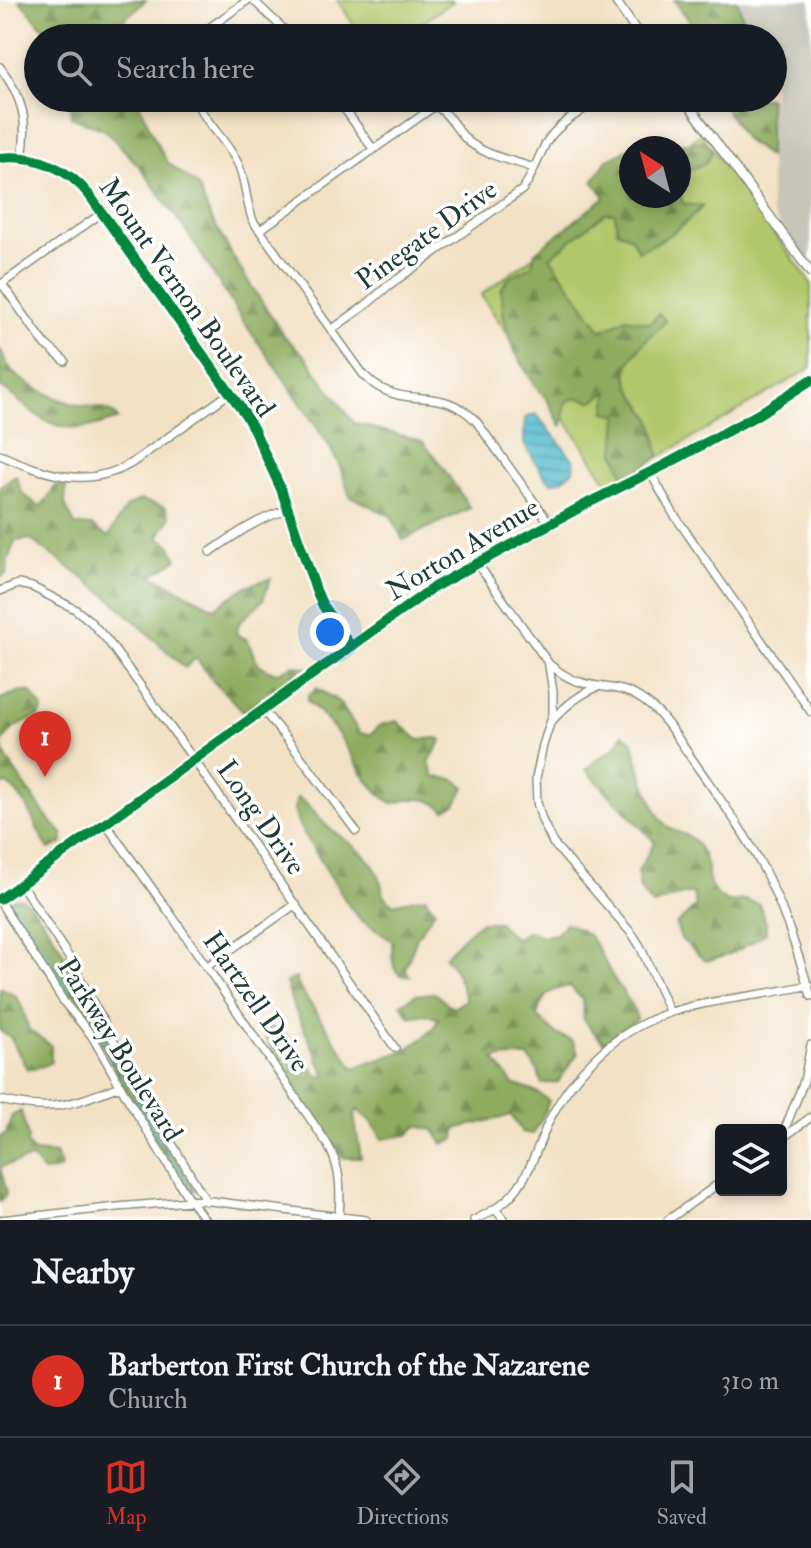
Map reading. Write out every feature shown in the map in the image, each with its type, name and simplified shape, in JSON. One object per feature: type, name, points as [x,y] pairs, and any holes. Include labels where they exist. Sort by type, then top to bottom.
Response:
[{"type":"main road","name":"Norton Avenue","points":[[0,901],[434,587],[757,415],[811,380]]},
{"type":"street","points":[[216,24],[251,0],[278,24]]},
{"type":"street","points":[[615,0],[631,24]]},
{"type":"street","points":[[0,67],[12,84],[23,112],[25,139],[22,157]]},
{"type":"street","points":[[201,112],[234,156],[249,211],[260,230],[363,374],[377,386],[396,394],[445,401],[467,412],[550,524]]},
{"type":"street","points":[[347,112],[373,149]]},
{"type":"street","points":[[260,230],[424,112]]},
{"type":"street","points":[[443,112],[475,146],[534,168]]},
{"type":"street","name":"Pinegate Drive","points":[[331,330],[515,197],[528,183],[546,144],[558,129],[582,112]]},
{"type":"street","points":[[694,112],[811,273]]},
{"type":"street","name":"Mount Vernon Boulevard","points":[[0,158],[37,160],[67,174],[87,192],[245,414],[281,489],[323,606],[351,646]]},
{"type":"street","points":[[65,361],[45,344],[1,284],[102,213]]},
{"type":"street","points":[[0,455],[54,475],[83,479],[100,477],[132,463],[230,393]]},
{"type":"street","points":[[650,472],[673,513],[811,712]]},
{"type":"street","points":[[210,552],[253,523],[288,510]]},
{"type":"street","points":[[477,563],[549,664],[580,682],[631,693],[653,708],[668,725],[724,805],[772,885],[811,996]]},
{"type":"street","name":"Long Drive","points":[[0,591],[18,584],[32,587],[75,609],[90,621],[123,660],[395,1048]]},
{"type":"street","points":[[549,664],[553,692],[552,722],[536,778],[537,802],[544,827],[553,843],[633,935],[669,1011]]},
{"type":"street","points":[[552,722],[581,695],[602,686]]},
{"type":"street","points":[[263,710],[356,831]]},
{"type":"street","name":"Hartzell Drive","points":[[105,823],[289,1085],[335,1156],[341,1188],[339,1216]]},
{"type":"street","name":"Parkway Boulevard","points":[[21,884],[68,956],[139,1088],[206,1201]]},
{"type":"street","name":"Parkway Boulevard","points":[[0,901],[64,1002],[92,1036],[205,1220]]},
{"type":"street","points":[[206,967],[296,904]]},
{"type":"street","points":[[474,1220],[496,1210],[509,1198],[526,1176],[566,1092],[612,1044],[669,1011],[809,985]]},
{"type":"street","points":[[787,1124],[804,1081],[811,1045]]},
{"type":"street","points":[[0,1100],[30,1107],[54,1107],[75,1104],[120,1086]]},
{"type":"street","points":[[787,1134],[811,1117]]},
{"type":"street","points":[[668,1220],[715,1186]]},
{"type":"street","points":[[0,1220],[206,1201],[366,1220]]},
{"type":"street","points":[[496,1210],[504,1220]]},
{"type":"shaded area","points":[[737,0],[810,0],[811,265],[771,212],[769,112],[787,112],[787,24],[745,24]]},
{"type":"green space","points":[[19,0],[146,0],[119,24],[40,24]]},
{"type":"green space","points":[[337,0],[453,1],[421,24],[353,24]]},
{"type":"green space","points":[[674,0],[737,0],[745,24],[691,24]]},
{"type":"green space","points":[[71,112],[143,112],[167,162],[198,186],[209,214],[239,267],[284,336],[305,356],[354,423],[422,441],[470,508],[403,540],[391,516],[350,496],[328,444],[243,321],[187,232],[139,166],[105,130],[71,117]]},
{"type":"green space","points":[[728,112],[769,112],[769,157],[744,139]]},
{"type":"green space","points":[[701,134],[811,283],[811,368],[610,486],[481,295],[619,194],[619,208],[691,208],[691,141]]},
{"type":"green space","points":[[704,141],[713,150],[706,163],[691,169],[691,143]]},
{"type":"green space","points":[[619,154],[619,208],[703,206],[673,232],[638,251],[630,236],[617,231],[615,213],[605,213],[550,257],[602,331],[626,318],[650,323],[659,314],[666,321],[635,353],[627,375],[632,390],[653,423],[659,456],[636,473],[624,476],[615,452],[618,415],[606,412],[608,392],[593,401],[578,398],[566,401],[561,426],[515,352],[504,318],[501,289],[509,278],[532,265],[535,252],[605,197],[593,181],[607,160]]},
{"type":"green space","points":[[0,349],[13,372],[29,384],[70,403],[105,409],[118,419],[86,428],[65,427],[45,420],[0,387]]},
{"type":"green space","points":[[16,476],[22,493],[40,507],[55,486],[66,486],[65,505],[75,525],[92,526],[108,537],[126,507],[140,500],[166,507],[170,518],[158,537],[170,545],[177,559],[151,575],[214,608],[247,586],[271,578],[263,600],[239,623],[236,634],[248,640],[257,661],[270,671],[277,673],[293,665],[308,668],[244,712],[213,681],[196,658],[185,668],[110,598],[30,539],[15,541],[7,573],[0,578],[0,486]]},
{"type":"green space","points":[[317,688],[339,702],[360,733],[370,735],[381,725],[397,721],[419,740],[442,740],[429,762],[434,777],[454,779],[465,787],[456,804],[445,810],[426,800],[392,803],[382,796],[367,780],[335,730],[308,701],[308,695]]},
{"type":"green space","points":[[21,691],[31,692],[43,709],[39,716],[15,727],[1,743],[7,759],[46,816],[63,835],[63,843],[49,849],[15,791],[7,784],[0,786],[0,699]]},
{"type":"green space","points":[[623,734],[633,742],[660,817],[668,827],[696,843],[715,893],[727,902],[745,900],[759,904],[766,933],[737,951],[705,961],[681,939],[676,925],[696,906],[693,893],[653,905],[640,889],[638,871],[655,842],[586,770],[615,748]]},
{"type":"green space","points":[[297,798],[366,857],[376,870],[384,895],[392,904],[425,897],[435,910],[417,937],[405,969],[410,976],[403,976],[395,970],[392,941],[361,920],[349,906],[298,824],[294,809]]},
{"type":"green space","points":[[21,898],[36,911],[59,946],[82,995],[91,1005],[139,1097],[195,1190],[192,1194],[186,1190],[132,1104],[101,1043],[85,1020],[74,1011],[9,911],[8,905],[13,899]]},
{"type":"green space","points":[[480,922],[498,922],[515,939],[528,931],[543,936],[557,934],[565,923],[583,931],[595,943],[637,1019],[604,1043],[584,1021],[582,999],[570,986],[557,989],[544,998],[537,1016],[556,1034],[572,1040],[578,1053],[558,1082],[542,1084],[538,1071],[528,1057],[494,1059],[513,1084],[537,1092],[549,1101],[533,1134],[522,1132],[511,1115],[456,1129],[455,1139],[443,1144],[434,1130],[417,1126],[408,1135],[382,1139],[372,1122],[357,1110],[354,1116],[361,1158],[342,1158],[262,1032],[269,1027],[284,1034],[317,1076],[326,1076],[292,1003],[286,982],[296,978],[354,1068],[402,1051],[432,1030],[439,1019],[425,1014],[410,1017],[401,1004],[415,995],[434,993],[453,1008],[466,1000],[455,969],[445,957]]},
{"type":"green space","points":[[0,988],[16,996],[29,1030],[51,1045],[51,1062],[27,1069],[10,1037],[0,1031]]},
{"type":"green space","points":[[21,1111],[27,1145],[34,1152],[55,1154],[61,1165],[60,1169],[43,1172],[32,1158],[0,1167],[0,1136],[6,1134],[12,1116]]},
{"type":"green space","points":[[0,1167],[7,1193],[0,1202]]},
{"type":"water","points":[[536,414],[575,464],[569,474],[559,481],[551,482],[546,478],[524,444],[525,418]]},
{"type":"waterway","points":[[10,900],[82,1014],[106,1043],[109,1054],[193,1193]]},
{"type":"waterway","points":[[208,1217],[263,1220]]},
{"type":"cycle path","points":[[0,158],[26,158],[50,165],[72,178],[90,196],[245,414],[281,489],[323,606],[351,646]]},
{"type":"cycle path","points":[[0,899],[434,587],[757,415],[811,380]]},
{"type":"place","name":"Barberton First Church of the Nazarene","points":[[45,777]]}]
